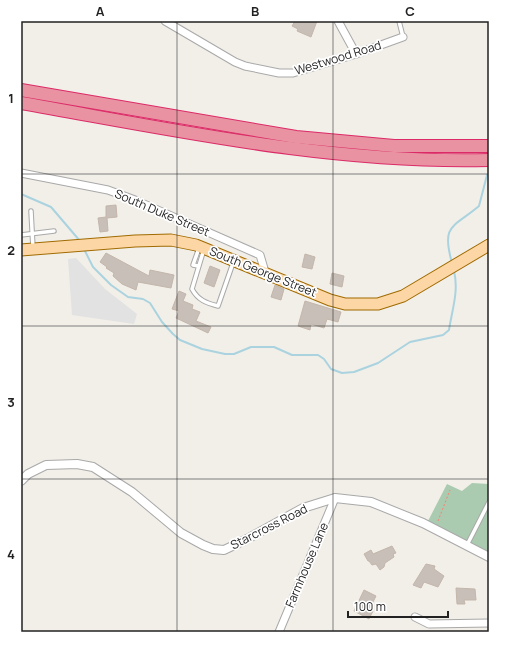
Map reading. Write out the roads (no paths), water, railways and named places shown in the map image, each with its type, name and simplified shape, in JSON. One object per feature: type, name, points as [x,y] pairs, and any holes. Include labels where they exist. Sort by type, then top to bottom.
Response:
[{"type":"highway","points":[[21,90],[296,137],[394,146],[489,146]]},
{"type":"highway","points":[[21,103],[270,146],[337,155],[391,159],[489,160]]},
{"type":"main road","name":"South George Street","points":[[21,250],[153,240],[184,242],[202,247],[265,272],[330,300],[362,306],[397,299],[489,246]]},
{"type":"street","name":"Westwood Road","points":[[165,21],[235,62],[245,66],[279,73],[293,73],[356,54],[403,37]]},
{"type":"street","points":[[338,21],[356,54]]},
{"type":"street","name":"South Duke Street","points":[[21,173],[108,190],[136,200],[260,255],[265,272]]},
{"type":"street","name":"Starcross Road","points":[[21,480],[28,474],[46,465],[77,464],[93,467],[132,492],[181,533],[203,546],[213,549],[224,550],[303,508],[335,498],[371,502],[423,523],[489,557]]},
{"type":"street","name":"Farmhouse Lane","points":[[279,632],[335,498]]},
{"type":"street","points":[[414,617],[429,624],[489,623]]},
{"type":"lane","points":[[399,21],[403,37]]},
{"type":"lane","points":[[31,211],[34,249]]},
{"type":"lane","points":[[21,235],[54,232]]},
{"type":"lane","points":[[198,266],[193,265],[202,247]]},
{"type":"lane","points":[[202,247],[192,289],[196,296],[206,303],[218,306],[234,260]]},
{"type":"lane","points":[[467,546],[489,502]]},
{"type":"waterway","points":[[452,263],[448,241],[449,234],[456,223],[479,206],[487,175]]},
{"type":"waterway","points":[[21,194],[51,207],[80,241]]},
{"type":"waterway","points":[[84,249],[93,267],[111,285],[128,297],[143,299],[150,303],[162,322],[180,340],[202,349],[225,354],[234,354],[251,347],[274,347],[292,355],[318,355],[324,359],[331,369],[342,373],[354,372],[378,363],[410,342],[443,335],[449,330],[456,286],[454,271]]}]
